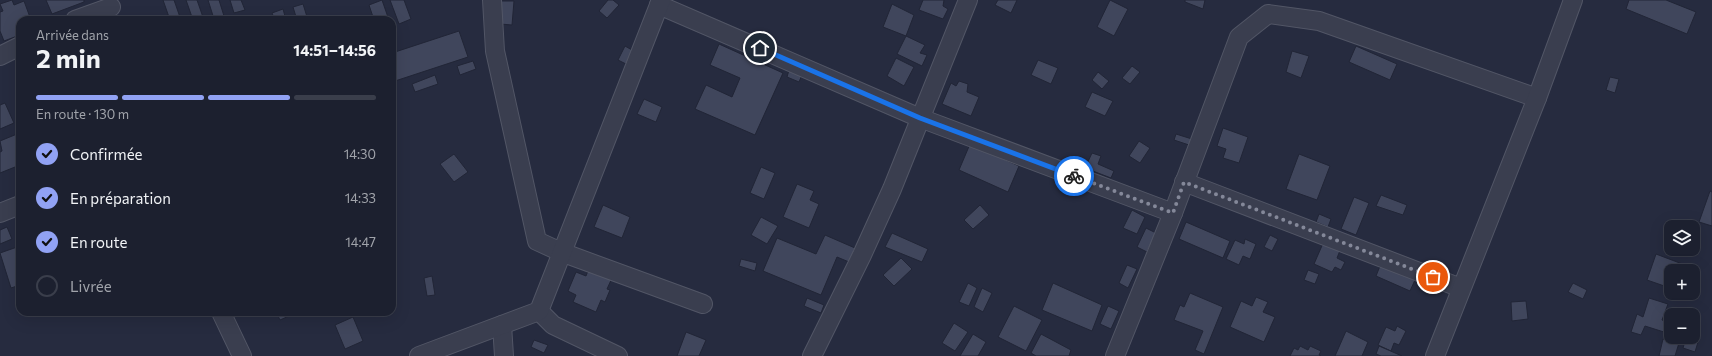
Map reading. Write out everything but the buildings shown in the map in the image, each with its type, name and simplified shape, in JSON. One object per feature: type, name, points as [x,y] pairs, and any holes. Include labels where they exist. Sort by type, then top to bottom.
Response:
[{"type":"street","points":[[492,0],[495,51],[535,237],[540,244],[703,304]]},
{"type":"street","points":[[812,356],[862,255],[892,189],[968,0]]},
{"type":"street","points":[[1435,356],[1537,98],[1573,0]]},
{"type":"street","points":[[419,356],[539,311],[660,2],[920,118],[1173,213]]},
{"type":"street","points":[[88,16],[111,9]]},
{"type":"street","points":[[1115,356],[1173,213],[1239,37],[1268,14],[1319,21],[1537,98]]},
{"type":"street","points":[[0,56],[16,48]]},
{"type":"street","points":[[1184,182],[1461,288]]},
{"type":"street","points":[[0,213],[16,207]]},
{"type":"street","points":[[539,311],[553,325],[618,356]]},
{"type":"street","points":[[223,316],[242,356]]},
{"type":"street","points":[[502,325],[504,356]]},
{"type":"way so far","points":[[1074,176],[1173,213],[1184,182],[1433,277]]},
{"type":"route","points":[[760,48],[920,118],[1074,176]]}]
